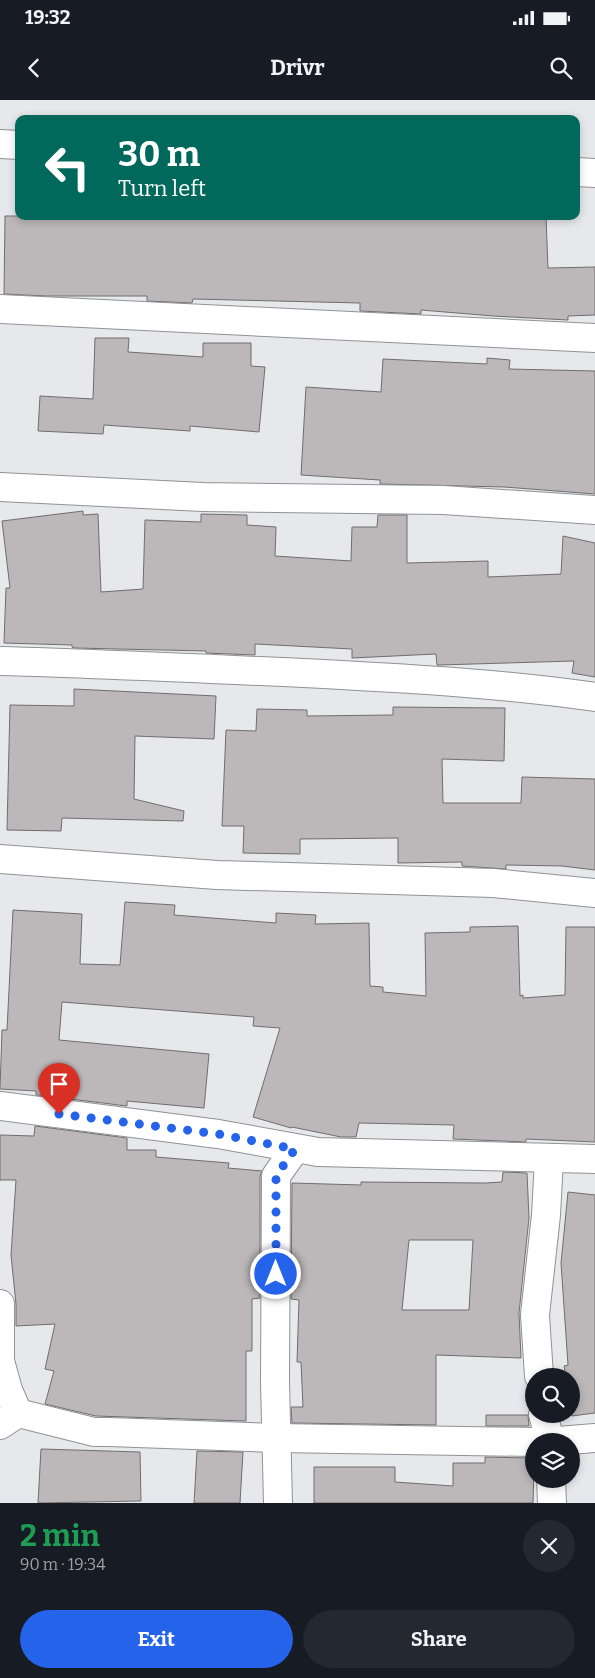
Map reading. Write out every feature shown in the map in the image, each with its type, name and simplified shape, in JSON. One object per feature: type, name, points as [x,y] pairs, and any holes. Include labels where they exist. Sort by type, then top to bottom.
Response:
[{"type":"street","points":[[0,144],[15,145]]},
{"type":"street","points":[[580,172],[595,173]]},
{"type":"street","points":[[0,309],[595,338]]},
{"type":"street","points":[[0,488],[203,496],[443,500],[595,510]]},
{"type":"street","points":[[0,661],[168,666],[403,678],[503,685],[595,697]]},
{"type":"street","points":[[0,860],[217,875],[493,883],[595,893]]},
{"type":"street","points":[[0,1106],[218,1134],[318,1152],[595,1159]]},
{"type":"street","points":[[278,1503],[275,1382],[276,1176],[295,1149]]},
{"type":"street","points":[[538,1368],[535,1315],[546,1215],[549,1159]]},
{"type":"street","points":[[0,1314],[0,1362],[8,1390],[9,1419],[94,1432],[276,1438],[525,1442]]},
{"type":"street","points":[[580,1439],[595,1438]]},
{"type":"street","points":[[551,1488],[552,1503]]},
{"type":"building","points":[[5,216],[15,216],[15,220],[546,220],[548,268],[595,267],[595,315],[568,316],[568,320],[421,310],[421,314],[360,311],[360,303],[193,299],[192,303],[147,301],[147,296],[4,294]]},
{"type":"building","points":[[95,338],[129,338],[128,352],[203,357],[203,343],[251,343],[251,366],[265,367],[259,432],[190,426],[190,431],[104,425],[103,434],[38,431],[40,396],[93,399]]},
{"type":"building","points":[[487,358],[510,360],[509,369],[595,371],[595,494],[504,487],[380,484],[380,480],[301,475],[306,387],[381,392],[383,359],[487,364]]},
{"type":"building","points":[[83,511],[83,515],[98,514],[101,592],[143,589],[145,520],[201,522],[201,514],[247,515],[247,525],[276,527],[275,556],[351,561],[352,527],[377,527],[378,515],[407,515],[407,563],[488,561],[488,577],[561,574],[563,536],[595,543],[595,677],[572,673],[574,661],[437,665],[436,654],[352,658],[352,649],[255,644],[255,655],[206,653],[206,651],[75,648],[72,645],[4,643],[6,588],[10,588],[2,521]]},
{"type":"building","points":[[74,689],[216,696],[214,739],[135,736],[134,799],[184,811],[183,821],[62,818],[61,831],[7,830],[10,705],[74,706]]},
{"type":"building","points":[[393,707],[505,708],[504,761],[442,759],[443,803],[521,803],[522,777],[595,779],[595,870],[562,866],[506,865],[506,869],[462,866],[462,862],[398,863],[398,838],[300,839],[300,854],[243,853],[244,826],[222,826],[226,730],[256,731],[257,709],[307,710],[307,716],[393,715]]},
{"type":"building","points":[[125,902],[175,905],[174,915],[276,923],[276,913],[316,915],[315,924],[369,923],[370,986],[383,987],[383,992],[426,996],[425,933],[470,932],[470,927],[518,926],[520,996],[523,995],[523,998],[565,995],[566,927],[595,927],[595,1142],[526,1139],[526,1142],[453,1139],[454,1125],[359,1123],[356,1137],[341,1137],[291,1128],[253,1117],[280,1028],[253,1026],[254,1017],[62,1002],[59,1040],[209,1054],[204,1108],[127,1101],[127,1106],[36,1095],[36,1091],[0,1089],[2,1030],[7,1030],[13,910],[82,914],[80,964],[120,965]]},
{"type":"building","points":[[35,1126],[127,1138],[127,1150],[156,1150],[156,1157],[229,1163],[228,1168],[262,1171],[260,1176],[260,1298],[252,1299],[252,1351],[246,1351],[246,1421],[96,1416],[45,1404],[54,1371],[45,1369],[55,1324],[16,1326],[16,1304],[11,1255],[16,1180],[0,1180],[0,1135],[34,1136]]},
{"type":"building","points":[[503,1172],[527,1173],[529,1218],[519,1313],[521,1358],[436,1355],[436,1425],[292,1423],[291,1407],[303,1407],[301,1362],[297,1362],[299,1300],[291,1299],[292,1183],[361,1185],[361,1182],[502,1182]],"holes":[[[409,1240],[473,1240],[469,1310],[402,1310]]]},
{"type":"building","points":[[568,1192],[595,1195],[595,1413],[580,1415],[580,1368],[564,1368],[564,1366],[568,1365],[561,1263]]},
{"type":"building","points":[[486,1415],[525,1415],[525,1423],[529,1423],[529,1426],[486,1426]]},
{"type":"building","points":[[41,1449],[140,1452],[141,1501],[38,1503]]},
{"type":"building","points":[[197,1451],[243,1452],[240,1503],[194,1503]]},
{"type":"building","points":[[485,1457],[525,1458],[525,1488],[533,1488],[533,1503],[314,1503],[314,1467],[395,1467],[395,1482],[453,1486],[453,1463],[485,1463]]},
{"type":"route","points":[[59,1114],[218,1134],[295,1149],[276,1176],[276,1274]]}]
